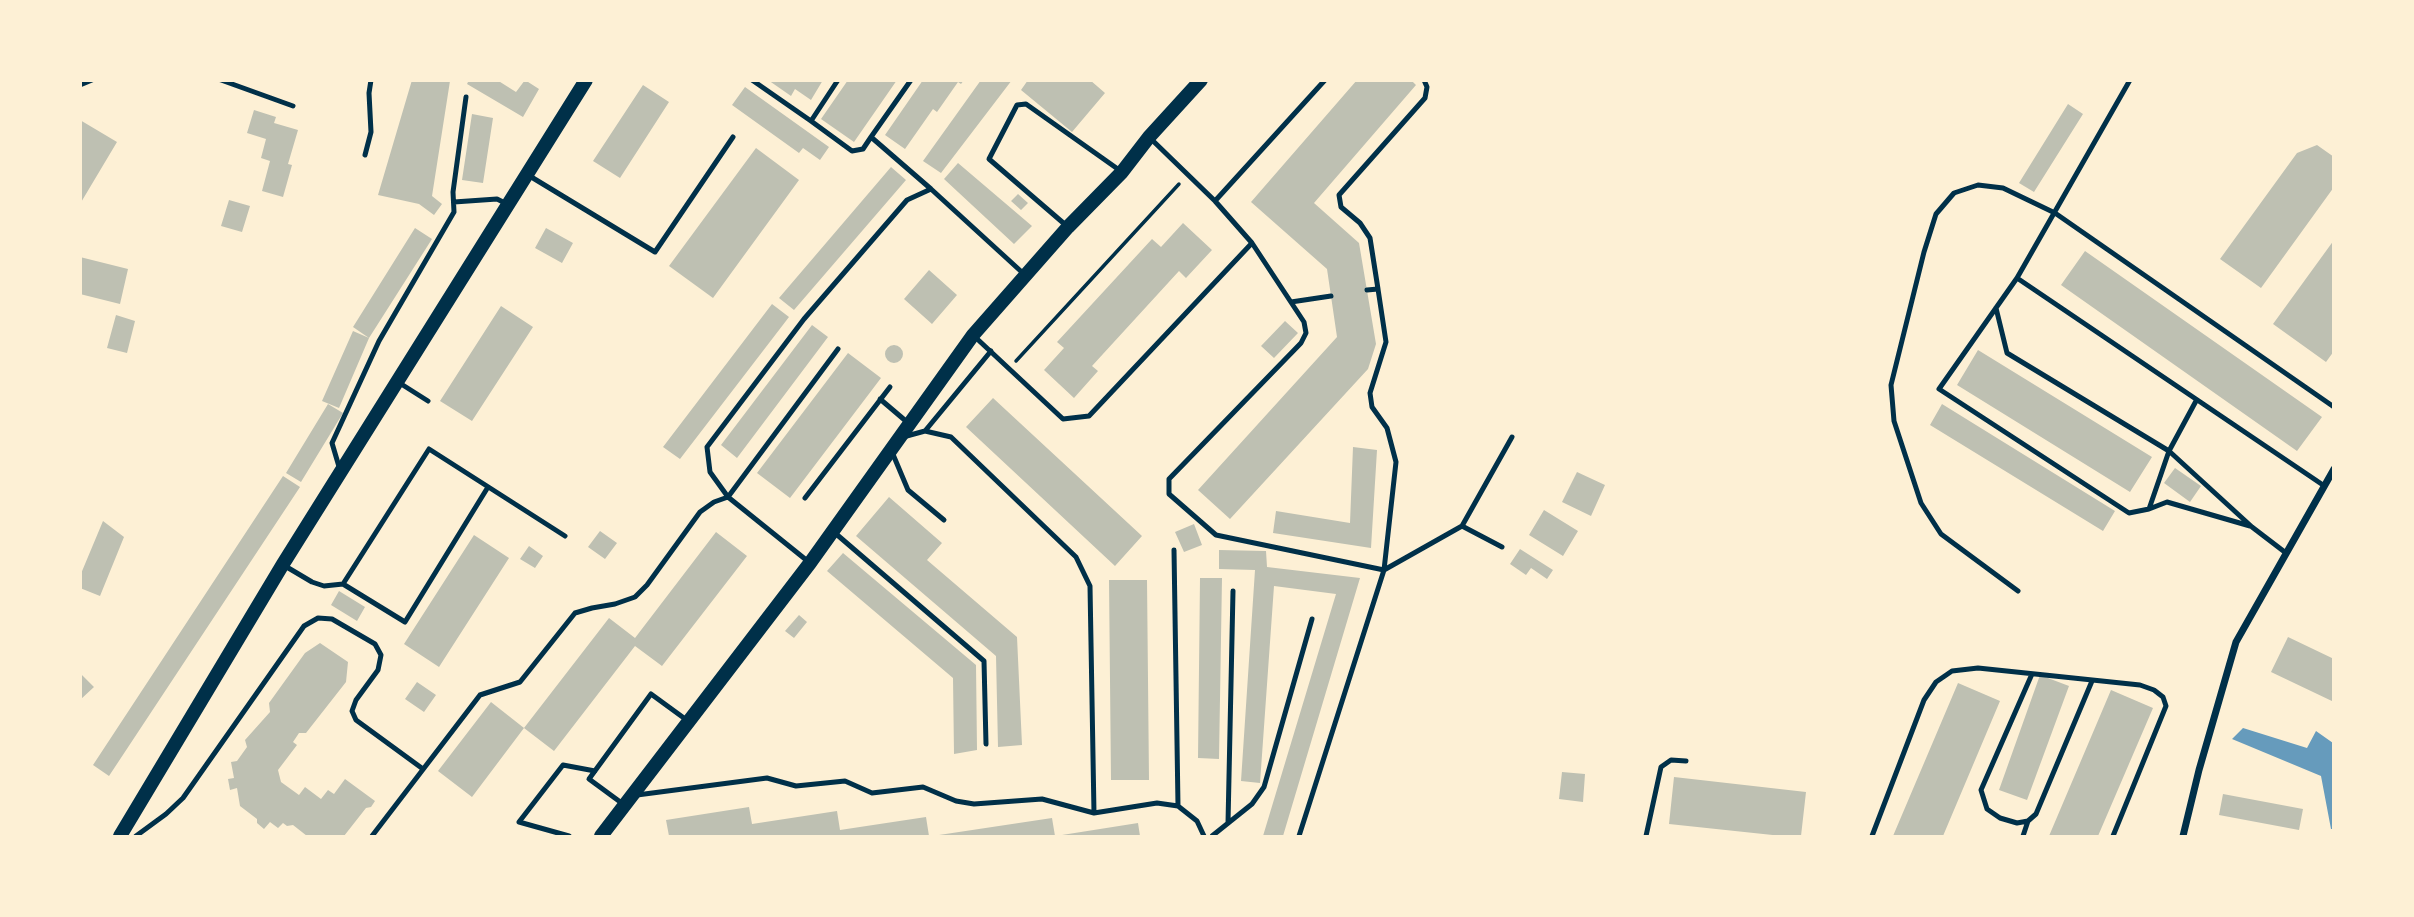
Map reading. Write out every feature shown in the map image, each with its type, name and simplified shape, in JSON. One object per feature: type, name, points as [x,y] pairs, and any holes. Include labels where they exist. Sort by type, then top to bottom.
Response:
[{"type":"main road","points":[[120,836],[283,564],[586,80]]},
{"type":"main road","points":[[601,836],[810,563],[973,335],[1068,227],[1122,172],[1149,137],[1200,81]]},
{"type":"street","points":[[2183,836],[2236,642],[2333,470]]},
{"type":"lane","points":[[80,85],[92,80]]},
{"type":"lane","points":[[220,80],[293,106]]},
{"type":"lane","points":[[365,155],[371,132],[371,80]]},
{"type":"lane","points":[[752,80],[852,151],[863,149],[911,80]]},
{"type":"lane","points":[[811,121],[838,80]]},
{"type":"lane","points":[[1215,201],[1325,80]]},
{"type":"lane","points":[[1299,836],[1384,570],[1396,462],[1387,428],[1372,407],[1370,393],[1386,342],[1370,238],[1360,223],[1341,207],[1339,195],[1424,98],[1427,87],[1424,80]]},
{"type":"lane","points":[[2130,80],[2017,278],[1939,389],[2129,513],[2167,502],[2252,527]]},
{"type":"lane","points":[[341,472],[332,443],[379,341],[454,212],[466,97]]},
{"type":"lane","points":[[1068,227],[989,159],[1017,105],[1026,104],[1122,172]]},
{"type":"lane","points":[[528,175],[655,252],[733,137]]},
{"type":"lane","points":[[871,137],[1025,275]]},
{"type":"lane","points":[[1149,137],[1215,201],[1252,243],[1304,322],[1306,333],[1301,342],[1169,479],[1169,494],[1216,536],[1384,570],[1462,526],[1511,437]]},
{"type":"lane","points":[[2018,591],[1941,534],[1921,503],[1894,421],[1891,385],[1924,252],[1936,214],[1953,194],[1978,185],[2003,188],[2055,213],[2333,407]]},
{"type":"lane","points":[[810,563],[728,497],[710,472],[706,447],[804,319],[907,200],[931,189]]},
{"type":"lane","points":[[454,202],[496,199],[509,205]]},
{"type":"lane","points":[[973,335],[1063,419],[1089,416],[1252,243]]},
{"type":"lane","points":[[2017,278],[2323,485]]},
{"type":"lane","points":[[1367,290],[1378,289]]},
{"type":"lane","points":[[1290,302],[1331,296]]},
{"type":"lane","points":[[1996,308],[2007,353],[2169,451],[2252,527],[2286,553]]},
{"type":"lane","points":[[372,836],[480,695],[520,682],[575,613],[635,597],[647,585],[700,512],[714,502],[728,497],[838,349]]},
{"type":"lane","points":[[925,431],[990,351]]},
{"type":"lane","points":[[397,382],[428,401]]},
{"type":"lane","points":[[806,498],[890,387]]},
{"type":"lane","points":[[880,399],[909,424]]},
{"type":"lane","points":[[2149,509],[2169,451],[2196,401]]},
{"type":"lane","points":[[900,438],[925,431],[951,437],[1076,557],[1090,586],[1094,813]]},
{"type":"lane","points":[[343,584],[429,449],[565,536]]},
{"type":"lane","points":[[891,450],[908,490],[944,520]]},
{"type":"lane","points":[[283,564],[312,582],[324,586],[343,584],[405,622],[488,487]]},
{"type":"lane","points":[[1462,526],[1502,547]]},
{"type":"lane","points":[[833,531],[984,661],[986,744]]},
{"type":"lane","points":[[1174,550],[1178,806]]},
{"type":"lane","points":[[1228,823],[1233,591]]},
{"type":"lane","points":[[136,836],[183,798],[304,626],[318,618],[332,619],[374,644],[381,656],[378,670],[356,699],[352,711],[356,720],[424,769]]},
{"type":"lane","points":[[1212,836],[1252,804],[1264,787],[1312,619]]},
{"type":"lane","points":[[1872,836],[1924,700],[1936,682],[1952,671],[1978,668],[2140,685],[2163,696],[2166,706],[2113,836]]},
{"type":"lane","points":[[2028,821],[2017,823],[2000,818],[1987,809],[1981,790],[2032,674]]},
{"type":"lane","points":[[2023,836],[2028,821],[2036,814],[2092,681]]},
{"type":"lane","points":[[689,722],[651,694],[589,779],[630,801],[767,778],[796,786],[845,781],[872,793],[923,787],[956,801],[974,804],[1042,799],[1094,813],[1157,803],[1178,806],[1197,821],[1204,836]]},
{"type":"lane","points":[[1646,836],[1661,767],[1671,760],[1686,761]]},
{"type":"lane","points":[[569,836],[519,822],[563,765],[595,771]]},
{"type":"path","points":[[1009,368],[1188,174]]},
{"type":"water","points":[[2243,728],[2307,748],[2316,731],[2333,743],[2333,829],[2321,776],[2232,739]]},
{"type":"building","points":[[412,80],[450,81],[432,196],[442,204],[434,215],[419,204],[378,195]]},
{"type":"building","points":[[469,80],[497,80],[516,92],[525,80],[539,89],[523,117],[467,84]]},
{"type":"building","points":[[768,80],[823,80],[811,100],[795,89],[791,96]]},
{"type":"building","points":[[848,80],[897,80],[854,142],[821,119]]},
{"type":"building","points":[[923,80],[964,80],[961,84],[958,82],[937,112],[933,109],[905,149],[885,135]]},
{"type":"building","points":[[981,80],[1012,80],[941,173],[923,161]]},
{"type":"building","points":[[1028,80],[1090,80],[1105,93],[1072,132],[1021,90]]},
{"type":"building","points":[[1357,80],[1411,80],[1416,85],[1314,203],[1359,243],[1376,344],[1368,369],[1230,519],[1198,490],[1337,337],[1327,269],[1251,202]]},
{"type":"building","points":[[643,85],[669,102],[620,178],[593,161]]},
{"type":"building","points":[[745,87],[829,147],[820,160],[803,148],[799,153],[732,105]]},
{"type":"building","points":[[2068,104],[2083,114],[2034,192],[2019,183]]},
{"type":"building","points":[[254,110],[276,117],[274,123],[298,130],[288,164],[292,165],[283,197],[262,191],[270,161],[261,158],[266,139],[247,133]]},
{"type":"building","points":[[472,114],[493,118],[483,183],[462,180]]},
{"type":"building","points":[[80,120],[117,142],[80,204]]},
{"type":"building","points":[[2317,145],[2334,157],[2334,187],[2261,288],[2220,259],[2297,153]]},
{"type":"building","points":[[756,148],[799,180],[713,298],[669,266]]},
{"type":"building","points":[[958,163],[1032,226],[1014,244],[944,179]]},
{"type":"building","points":[[891,167],[906,180],[794,310],[779,298]]},
{"type":"building","points":[[1018,194],[1028,203],[1021,210],[1011,201]]},
{"type":"building","points":[[229,200],[250,206],[242,232],[221,226]]},
{"type":"building","points":[[1183,223],[1212,250],[1186,278],[1179,271],[1092,366],[1098,371],[1074,398],[1044,370],[1064,348],[1057,342],[1152,239],[1161,247]]},
{"type":"building","points":[[415,228],[432,239],[369,338],[353,327]]},
{"type":"building","points":[[546,228],[573,243],[562,263],[535,248]]},
{"type":"building","points":[[2334,240],[2334,351],[2326,362],[2273,324]]},
{"type":"building","points":[[2085,251],[2322,417],[2297,451],[2061,285]]},
{"type":"building","points":[[80,257],[128,269],[120,304],[80,294]]},
{"type":"building","points":[[929,270],[957,295],[932,324],[904,299]]},
{"type":"building","points":[[772,304],[789,317],[680,459],[663,447]]},
{"type":"building","points":[[501,306],[533,327],[472,421],[440,401]]},
{"type":"building","points":[[116,315],[135,321],[127,353],[107,348]]},
{"type":"building","points":[[1285,321],[1298,333],[1274,358],[1261,346]]},
{"type":"building","points":[[812,325],[828,337],[737,458],[721,445]]},
{"type":"building","points":[[353,331],[369,338],[339,408],[322,401]]},
{"type":"building","points":[[890,345],[898,345],[903,354],[901,361],[890,363],[885,358],[885,350]]},
{"type":"building","points":[[1978,350],[2152,457],[2130,492],[1957,385]]},
{"type":"building","points":[[848,353],[881,378],[790,498],[757,473]]},
{"type":"building","points":[[993,398],[1142,536],[1115,566],[966,427]]},
{"type":"building","points":[[328,404],[343,413],[301,482],[286,473]]},
{"type":"building","points":[[1942,404],[2115,511],[2103,531],[1930,425]]},
{"type":"building","points":[[1353,447],[1377,450],[1371,548],[1273,533],[1276,511],[1350,523]]},
{"type":"building","points":[[2175,468],[2201,486],[2190,502],[2164,483]]},
{"type":"building","points":[[1577,472],[1605,485],[1591,516],[1562,502]]},
{"type":"building","points":[[283,476],[300,487],[109,776],[93,765]]},
{"type":"building","points":[[889,497],[942,543],[927,560],[1017,637],[1022,745],[998,747],[996,656],[856,536]]},
{"type":"building","points":[[1544,510],[1578,531],[1563,556],[1529,535]]},
{"type":"building","points":[[103,521],[124,537],[100,596],[80,588],[80,576]]},
{"type":"building","points":[[1194,524],[1202,545],[1184,552],[1175,532]]},
{"type":"building","points":[[600,531],[617,543],[605,559],[588,547]]},
{"type":"building","points":[[716,532],[747,556],[662,666],[635,646],[554,751],[524,728],[609,618],[635,638]]},
{"type":"building","points":[[474,535],[509,558],[439,667],[404,644]]},
{"type":"building","points":[[529,546],[543,556],[535,568],[520,559]]},
{"type":"building","points":[[1520,549],[1553,570],[1547,579],[1531,568],[1526,575],[1510,564]]},
{"type":"building","points":[[1219,550],[1266,551],[1267,567],[1360,578],[1283,836],[1263,836],[1336,594],[1274,586],[1260,783],[1241,781],[1255,570],[1219,569]]},
{"type":"building","points":[[843,553],[976,665],[977,750],[954,754],[953,678],[827,571]]},
{"type":"building","points":[[1200,578],[1222,578],[1219,759],[1198,758]]},
{"type":"building","points":[[1109,580],[1147,580],[1149,780],[1111,780]]},
{"type":"building","points":[[339,591],[365,607],[357,621],[331,605]]},
{"type":"building","points":[[799,615],[807,622],[794,638],[785,631]]},
{"type":"building","points":[[2288,637],[2334,659],[2334,702],[2271,672]]},
{"type":"building","points":[[320,643],[348,662],[346,682],[306,733],[299,733],[293,742],[297,745],[278,770],[281,782],[299,795],[305,787],[321,799],[328,790],[334,794],[345,779],[375,801],[344,836],[307,836],[293,825],[287,826],[283,823],[278,828],[270,822],[264,829],[257,823],[257,819],[240,806],[237,788],[230,790],[228,779],[234,778],[231,762],[237,761],[247,747],[245,740],[270,712],[269,703],[305,653]]},
{"type":"building","points":[[80,673],[94,687],[80,700]]},
{"type":"building","points":[[2040,675],[2069,686],[2027,800],[1999,790]]},
{"type":"building","points":[[417,682],[436,695],[424,712],[405,699]]},
{"type":"building","points":[[1958,683],[2000,701],[1943,836],[1893,836]]},
{"type":"building","points":[[2111,690],[2153,708],[2098,836],[2049,836]]},
{"type":"building","points":[[491,702],[524,728],[472,797],[438,771]]},
{"type":"building","points":[[1562,772],[1585,774],[1583,802],[1559,799]]},
{"type":"building","points":[[1674,777],[1806,792],[1801,836],[1669,824]]},
{"type":"building","points":[[2223,794],[2303,809],[2299,830],[2219,815]]},
{"type":"building","points":[[749,807],[752,824],[837,811],[840,830],[926,817],[929,836],[669,836],[666,820]]},
{"type":"building","points":[[1052,818],[1055,836],[939,836],[939,835]]},
{"type":"building","points":[[1138,823],[1140,836],[1062,836],[1062,835]]}]
